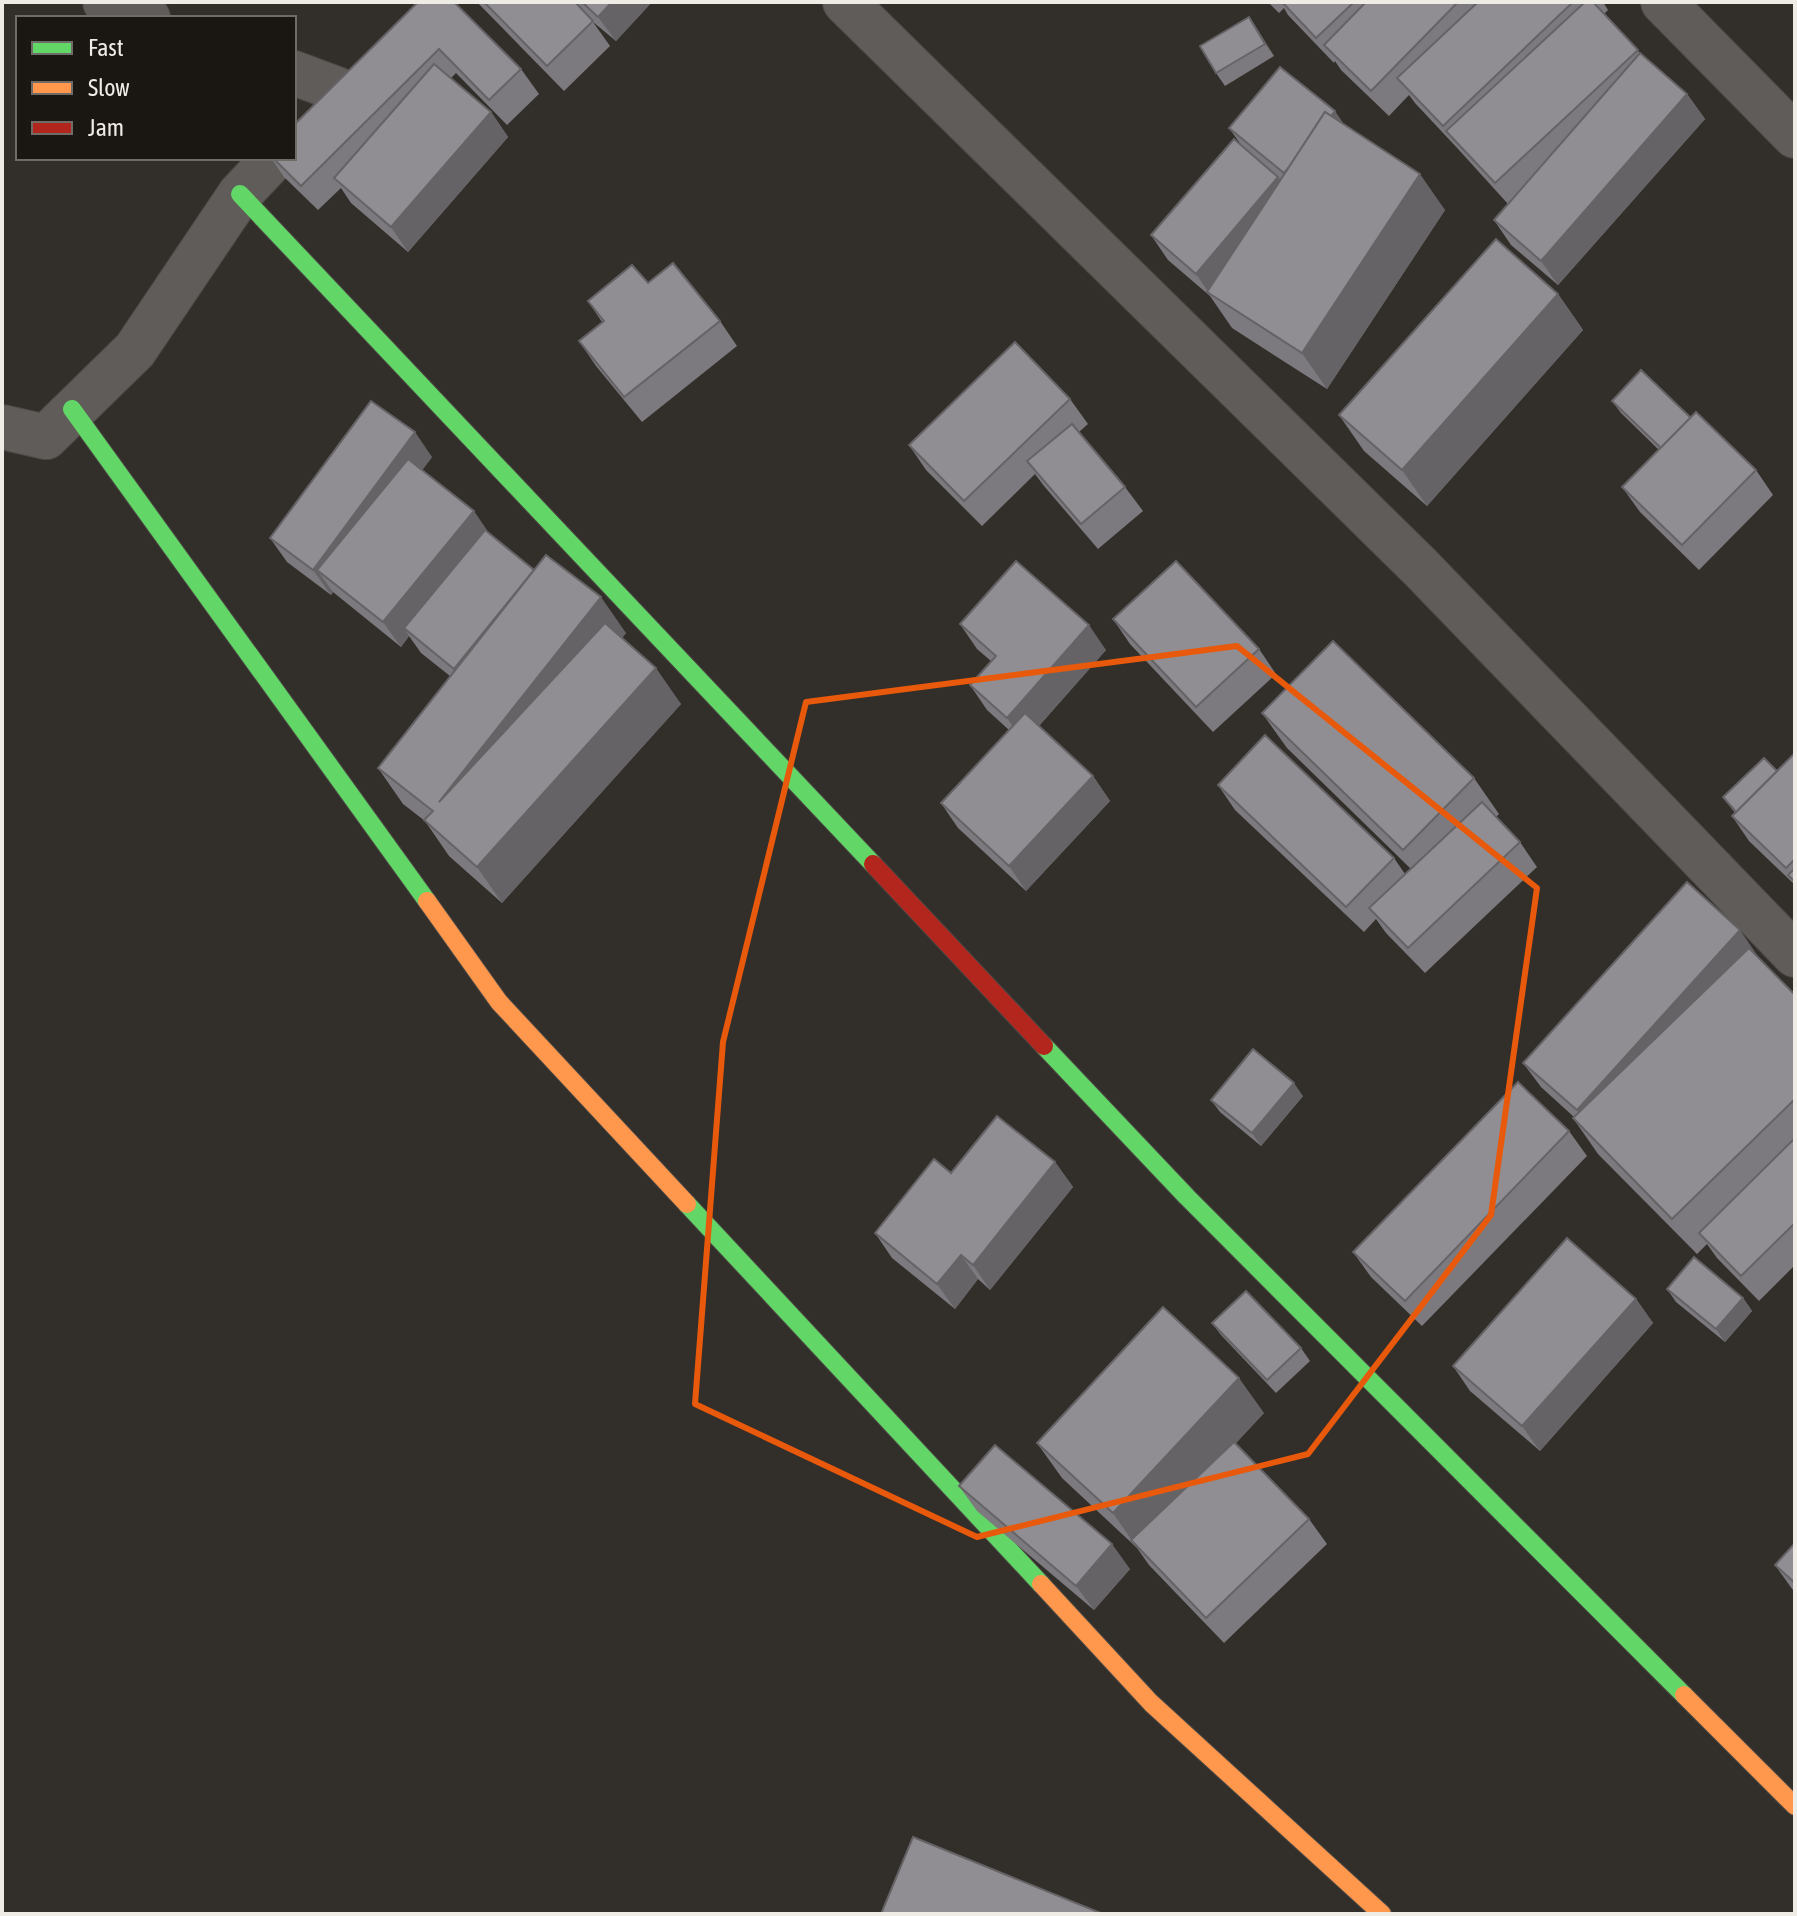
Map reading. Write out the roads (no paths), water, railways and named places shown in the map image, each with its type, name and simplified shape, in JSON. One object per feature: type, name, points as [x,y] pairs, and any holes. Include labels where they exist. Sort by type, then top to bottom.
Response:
[{"type":"street","points":[[105,2],[143,16]]},
{"type":"street","points":[[845,2],[1420,567],[1795,955]]},
{"type":"street","points":[[1663,2],[1795,136]]},
{"type":"street","points":[[296,134],[368,57]]},
{"type":"street","points":[[296,74],[337,89]]},
{"type":"street","points":[[2,427],[46,437],[135,350],[240,194],[272,160]]},
{"type":"street","points":[[240,194],[1176,1186],[1795,1806]]},
{"type":"street","points":[[72,409],[499,1002],[1151,1703],[1382,1914]]}]
